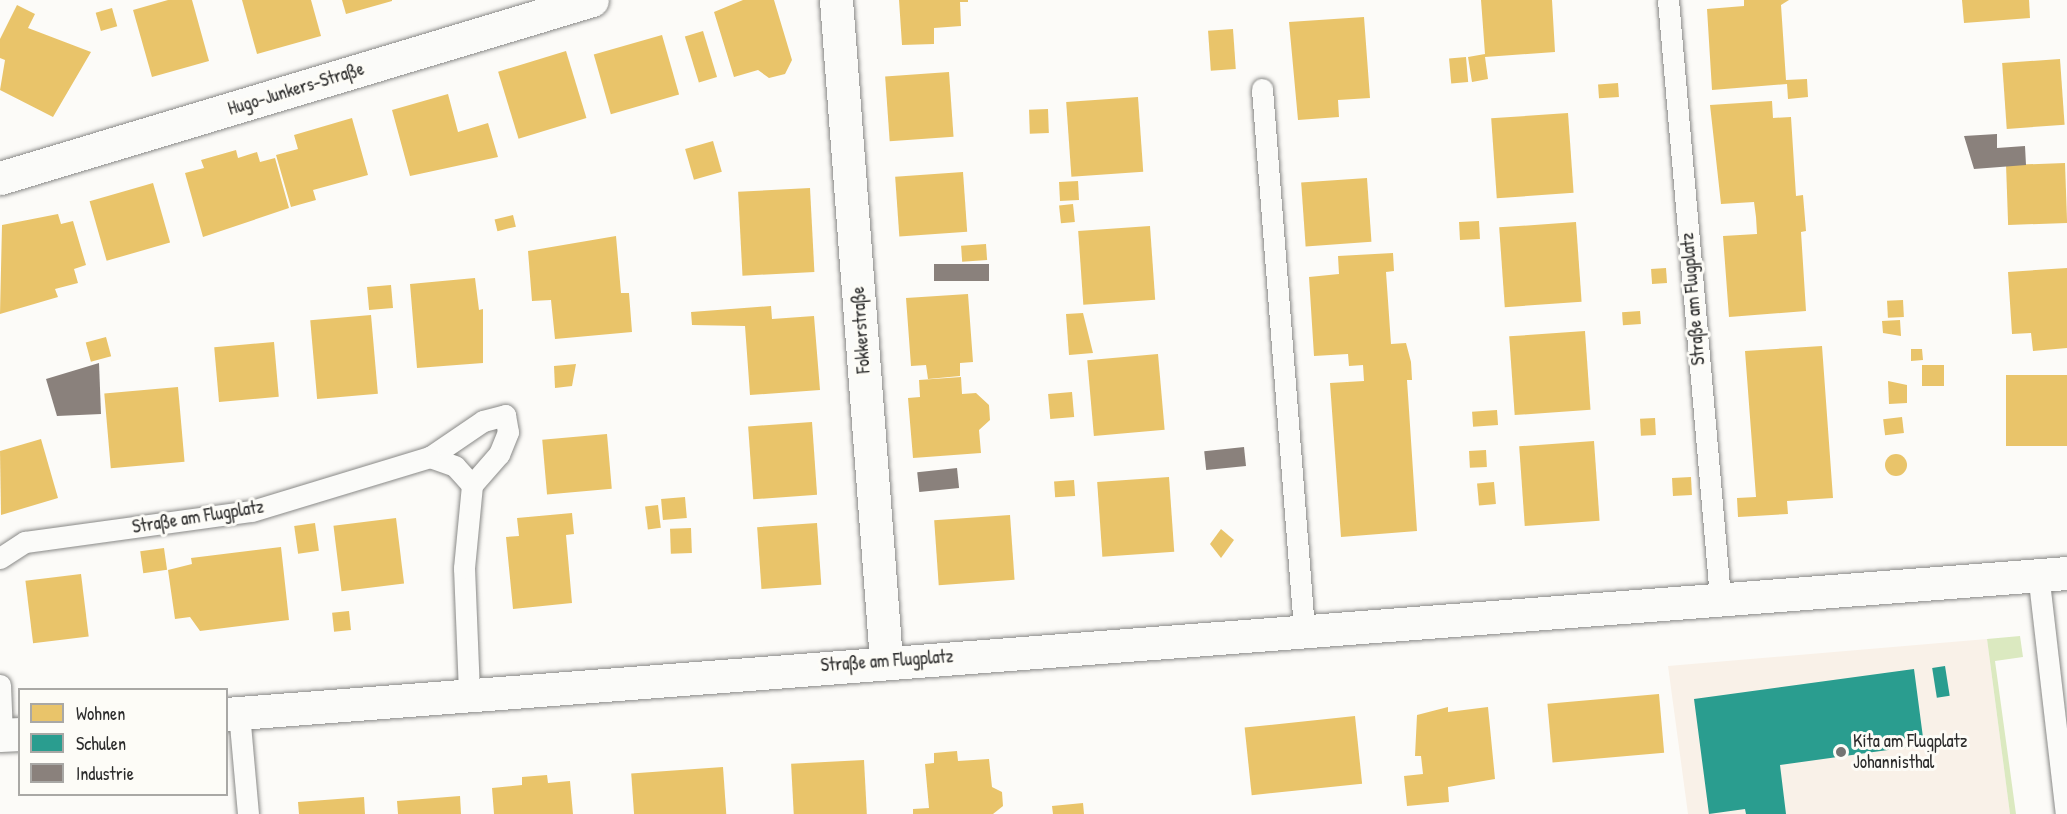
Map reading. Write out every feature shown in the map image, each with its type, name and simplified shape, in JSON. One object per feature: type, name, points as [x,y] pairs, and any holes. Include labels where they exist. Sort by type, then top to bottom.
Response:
[{"type":"street","name":"Hugo-Junkers-Straße","points":[[0,178],[592,0]]},
{"type":"street","name":"Fokkerstraße","points":[[836,0],[886,661]]},
{"type":"street","name":"Straße am Flugplatz","points":[[233,714],[469,692],[2052,573]]},
{"type":"lane","name":"Straße am Flugplatz","points":[[1668,0],[1720,597]]},
{"type":"lane","points":[[1262,89],[1304,629]]},
{"type":"lane","name":"Straße am Flugplatz","points":[[0,558],[25,542],[252,511],[430,457],[483,421],[505,415],[508,432],[499,454],[472,485]]},
{"type":"lane","points":[[430,457],[455,466],[472,485],[464,568],[469,692]]},
{"type":"lane","points":[[2052,573],[2066,814]]},
{"type":"lane","points":[[0,685],[7,735]]},
{"type":"lane","points":[[233,714],[249,814]]},
{"type":"shaded area","name":"Kita am Flugplatz Johannisthal","points":[[1987,639],[2010,814],[1688,814],[1668,666]]},
{"type":"green space","points":[[2020,636],[2023,657],[1995,661],[2016,814],[2010,814],[1987,639]]},
{"type":"building: Wohnen","points":[[168,0],[192,0],[209,61],[152,77],[133,10]]},
{"type":"building: Wohnen","points":[[242,0],[311,0],[321,36],[257,54]]},
{"type":"building: Wohnen","points":[[342,0],[392,0],[392,1],[346,14]]},
{"type":"building: Wohnen","points":[[743,0],[774,0],[792,60],[785,74],[769,78],[758,70],[734,77],[714,12]]},
{"type":"building: Wohnen","points":[[899,0],[968,0],[968,2],[960,2],[961,26],[934,28],[934,44],[902,45]]},
{"type":"building: Wohnen","points":[[1481,0],[1552,0],[1555,52],[1485,57],[1488,79],[1472,82],[1468,57],[1485,54]]},
{"type":"building: Wohnen","points":[[1744,0],[1789,0],[1781,5],[1786,80],[1807,79],[1808,97],[1788,99],[1787,84],[1712,90],[1707,9],[1744,6]]},
{"type":"building: Wohnen","points":[[1962,0],[2029,0],[2030,18],[1964,23]]},
{"type":"building: Wohnen","points":[[17,5],[35,14],[28,28],[91,52],[53,117],[0,90],[5,60],[0,58],[0,39]]},
{"type":"building: Wohnen","points":[[112,8],[117,26],[101,31],[96,13]]},
{"type":"building: Wohnen","points":[[1364,17],[1370,98],[1338,100],[1339,117],[1298,120],[1289,22]]},
{"type":"building: Wohnen","points":[[1233,29],[1236,69],[1211,71],[1208,31]]},
{"type":"building: Wohnen","points":[[703,31],[717,77],[699,82],[685,37]]},
{"type":"building: Wohnen","points":[[662,35],[679,95],[611,114],[594,55]]},
{"type":"building: Wohnen","points":[[566,51],[586,118],[519,139],[498,72]]},
{"type":"building: Wohnen","points":[[1466,57],[1468,82],[1451,83],[1449,58]]},
{"type":"building: Wohnen","points":[[2060,59],[2065,125],[2007,129],[2002,63]]},
{"type":"building: Wohnen","points":[[949,72],[954,137],[890,141],[885,76]]},
{"type":"building: Wohnen","points":[[1618,83],[1619,97],[1599,98],[1598,84]]},
{"type":"building: Wohnen","points":[[448,94],[458,132],[488,123],[498,157],[410,176],[392,110]]},
{"type":"building: Wohnen","points":[[1138,97],[1143,172],[1071,177],[1066,102]]},
{"type":"building: Wohnen","points":[[1772,101],[1773,118],[1791,117],[1796,196],[1803,195],[1806,231],[1801,232],[1806,311],[1729,317],[1723,236],[1757,234],[1756,217],[1754,202],[1721,204],[1710,105]]},
{"type":"building: Wohnen","points":[[1048,109],[1049,133],[1030,134],[1029,110]]},
{"type":"building: Wohnen","points":[[1568,113],[1574,193],[1497,198],[1491,118]]},
{"type":"building: Wohnen","points":[[352,118],[368,175],[313,190],[316,200],[291,207],[276,155],[298,149],[294,135]]},
{"type":"building: Wohnen","points":[[713,141],[722,172],[694,180],[685,149]]},
{"type":"building: Wohnen","points":[[236,150],[238,158],[257,152],[260,162],[275,158],[289,208],[203,237],[185,173],[204,168],[201,160]]},
{"type":"building: Wohnen","points":[[2065,163],[2067,223],[2008,225],[2006,165]]},
{"type":"building: Wohnen","points":[[963,172],[967,232],[899,237],[895,177]]},
{"type":"building: Wohnen","points":[[1367,178],[1371,242],[1306,246],[1301,183]]},
{"type":"building: Wohnen","points":[[1078,181],[1079,200],[1060,201],[1059,182]]},
{"type":"building: Wohnen","points":[[153,183],[170,243],[107,261],[90,201]]},
{"type":"building: Wohnen","points":[[810,188],[814,272],[742,276],[738,192]]},
{"type":"building: Wohnen","points":[[1073,204],[1075,222],[1061,223],[1059,205]]},
{"type":"building: Wohnen","points":[[58,214],[61,224],[73,221],[86,265],[74,269],[78,283],[55,289],[58,297],[0,314],[2,225]]},
{"type":"building: Wohnen","points":[[513,215],[516,227],[497,231],[495,220]]},
{"type":"building: Wohnen","points":[[1479,221],[1480,239],[1460,240],[1459,222]]},
{"type":"building: Wohnen","points":[[1576,222],[1582,302],[1505,307],[1499,227]]},
{"type":"building: Wohnen","points":[[1150,226],[1155,300],[1083,305],[1078,231]]},
{"type":"building: Wohnen","points":[[616,236],[621,293],[629,293],[632,332],[555,339],[551,300],[532,301],[528,251]]},
{"type":"building: Wohnen","points":[[986,244],[987,260],[962,262],[961,246]]},
{"type":"building: Wohnen","points":[[1393,253],[1394,271],[1386,272],[1391,344],[1406,343],[1411,362],[1412,380],[1407,380],[1417,531],[1341,537],[1330,383],[1364,381],[1363,365],[1349,366],[1348,354],[1314,356],[1309,277],[1339,274],[1338,256]]},
{"type":"building: Wohnen","points":[[1666,268],[1667,283],[1652,284],[1651,269]]},
{"type":"building: Wohnen","points":[[2067,268],[2067,348],[2033,351],[2031,333],[2012,334],[2008,272]]},
{"type":"building: Wohnen","points":[[475,278],[479,310],[483,309],[483,363],[417,368],[410,284]]},
{"type":"building: Wohnen","points":[[391,285],[393,308],[369,310],[367,287]]},
{"type":"building: Wohnen","points":[[968,294],[973,362],[960,363],[960,376],[928,379],[926,365],[911,366],[906,298]]},
{"type":"building: Wohnen","points":[[1903,300],[1904,317],[1888,318],[1887,301]]},
{"type":"building: Wohnen","points":[[771,306],[772,319],[814,316],[820,390],[750,395],[745,326],[692,325],[691,312]]},
{"type":"building: Wohnen","points":[[1640,311],[1641,324],[1623,325],[1622,312]]},
{"type":"building: Wohnen","points":[[1083,313],[1093,353],[1069,355],[1066,314]]},
{"type":"building: Wohnen","points":[[371,315],[378,394],[317,399],[310,320]]},
{"type":"building: Wohnen","points":[[1900,320],[1901,336],[1883,333],[1882,321]]},
{"type":"building: Wohnen","points":[[1585,331],[1591,410],[1515,415],[1509,336]]},
{"type":"building: Wohnen","points":[[106,337],[111,356],[91,362],[86,342]]},
{"type":"building: Wohnen","points":[[274,342],[279,397],[219,402],[214,347]]},
{"type":"building: Wohnen","points":[[1822,346],[1833,498],[1787,501],[1788,514],[1738,517],[1737,498],[1756,497],[1745,351]]},
{"type":"building: Wohnen","points":[[1911,349],[1922,349],[1923,360],[1911,361]]},
{"type":"building: Wohnen","points":[[1158,354],[1165,430],[1094,436],[1087,360]]},
{"type":"building: Wohnen","points":[[576,364],[572,386],[555,388],[554,366]]},
{"type":"building: Wohnen","points":[[1922,365],[1944,365],[1944,386],[1922,386]]},
{"type":"building: Wohnen","points":[[2006,375],[2067,375],[2067,446],[2006,446]]},
{"type":"building: Wohnen","points":[[961,377],[962,394],[976,393],[989,405],[990,420],[979,430],[981,453],[913,458],[908,398],[920,397],[919,380]]},
{"type":"building: Wohnen","points":[[1888,381],[1907,385],[1907,403],[1889,404]]},
{"type":"building: Wohnen","points":[[178,387],[185,462],[111,468],[104,393]]},
{"type":"building: Wohnen","points":[[1072,392],[1074,417],[1050,419],[1048,394]]},
{"type":"building: Wohnen","points":[[1497,410],[1498,425],[1473,427],[1472,412]]},
{"type":"building: Wohnen","points":[[1902,417],[1904,433],[1885,435],[1883,419]]},
{"type":"building: Wohnen","points":[[1655,418],[1656,435],[1641,436],[1640,419]]},
{"type":"building: Wohnen","points":[[812,422],[817,495],[753,499],[748,426]]},
{"type":"building: Wohnen","points":[[607,434],[612,489],[547,494],[542,440]]},
{"type":"building: Wohnen","points":[[41,439],[58,498],[1,515],[0,451]]},
{"type":"building: Wohnen","points":[[1594,441],[1600,521],[1525,526],[1519,446]]},
{"type":"building: Wohnen","points":[[1486,450],[1487,467],[1470,468],[1469,451]]},
{"type":"building: Wohnen","points":[[1896,454],[1904,457],[1907,465],[1904,473],[1896,476],[1888,473],[1885,465],[1888,457]]},
{"type":"building: Wohnen","points":[[1169,477],[1174,552],[1102,557],[1097,482]]},
{"type":"building: Wohnen","points":[[1691,477],[1692,495],[1673,496],[1672,478]]},
{"type":"building: Wohnen","points":[[1074,480],[1075,496],[1055,497],[1054,481]]},
{"type":"building: Wohnen","points":[[1494,482],[1496,504],[1479,505],[1477,483]]},
{"type":"building: Wohnen","points":[[685,497],[687,518],[663,520],[661,499]]},
{"type":"building: Wohnen","points":[[658,505],[661,528],[648,529],[645,507]]},
{"type":"building: Wohnen","points":[[572,513],[574,534],[566,535],[572,603],[513,609],[506,537],[519,536],[517,518]]},
{"type":"building: Wohnen","points":[[1010,515],[1015,580],[939,585],[934,520]]},
{"type":"building: Wohnen","points":[[396,518],[404,584],[342,591],[333,526]]},
{"type":"building: Wohnen","points":[[315,523],[319,551],[298,554],[294,526]]},
{"type":"building: Wohnen","points":[[817,523],[821,585],[761,589],[757,527]]},
{"type":"building: Wohnen","points":[[691,528],[692,553],[671,554],[670,529]]},
{"type":"building: Wohnen","points":[[1221,529],[1234,540],[1221,558],[1210,544]]},
{"type":"building: Wohnen","points":[[281,547],[289,620],[200,631],[190,617],[175,619],[168,570],[192,564],[191,558]]},
{"type":"building: Wohnen","points":[[164,548],[167,570],[143,573],[140,551]]},
{"type":"building: Wohnen","points":[[81,574],[89,637],[33,643],[25,581]]},
{"type":"building: Wohnen","points":[[349,611],[351,630],[334,632],[332,613]]},
{"type":"building: Wohnen","points":[[1659,694],[1664,753],[1553,763],[1547,704]]},
{"type":"building: Wohnen","points":[[1448,707],[1448,712],[1488,707],[1495,779],[1448,787],[1449,802],[1407,806],[1404,776],[1423,774],[1421,756],[1415,756],[1417,715]]},
{"type":"building: Wohnen","points":[[1355,716],[1362,784],[1252,795],[1245,728]]},
{"type":"building: Wohnen","points":[[957,751],[958,761],[989,759],[992,787],[1002,792],[1003,806],[993,814],[913,814],[913,809],[929,808],[925,764],[934,763],[934,753]]},
{"type":"building: Wohnen","points":[[864,760],[867,814],[794,814],[791,764]]},
{"type":"building: Wohnen","points":[[723,767],[726,814],[634,814],[631,773]]},
{"type":"building: Wohnen","points":[[547,775],[548,783],[570,781],[573,814],[494,814],[492,788],[522,785],[522,777]]},
{"type":"building: Wohnen","points":[[460,796],[461,814],[398,814],[397,801]]},
{"type":"building: Wohnen","points":[[364,797],[365,814],[299,814],[298,802]]},
{"type":"building: Wohnen","points":[[1083,803],[1084,814],[1053,814],[1052,806]]},
{"type":"building: Schulen","points":[[1945,666],[1950,696],[1937,698],[1932,668]]},
{"type":"building: Schulen","points":[[1914,669],[1924,745],[1780,765],[1786,814],[1746,814],[1745,809],[1709,814],[1694,699]]},
{"type":"building: Industrie","points":[[1997,134],[1997,148],[2025,146],[2026,165],[1974,169],[1964,136]]},
{"type":"building: Industrie","points":[[934,264],[989,264],[989,281],[934,281]]},
{"type":"building: Industrie","points":[[99,363],[101,414],[57,416],[46,379]]},
{"type":"building: Industrie","points":[[1244,447],[1246,466],[1206,470],[1204,451]]},
{"type":"building: Industrie","points":[[957,468],[959,488],[919,492],[917,472]]},
{"type":"place","name":"Kita am Flugplatz Johannisthal","points":[[1841,752]]}]
